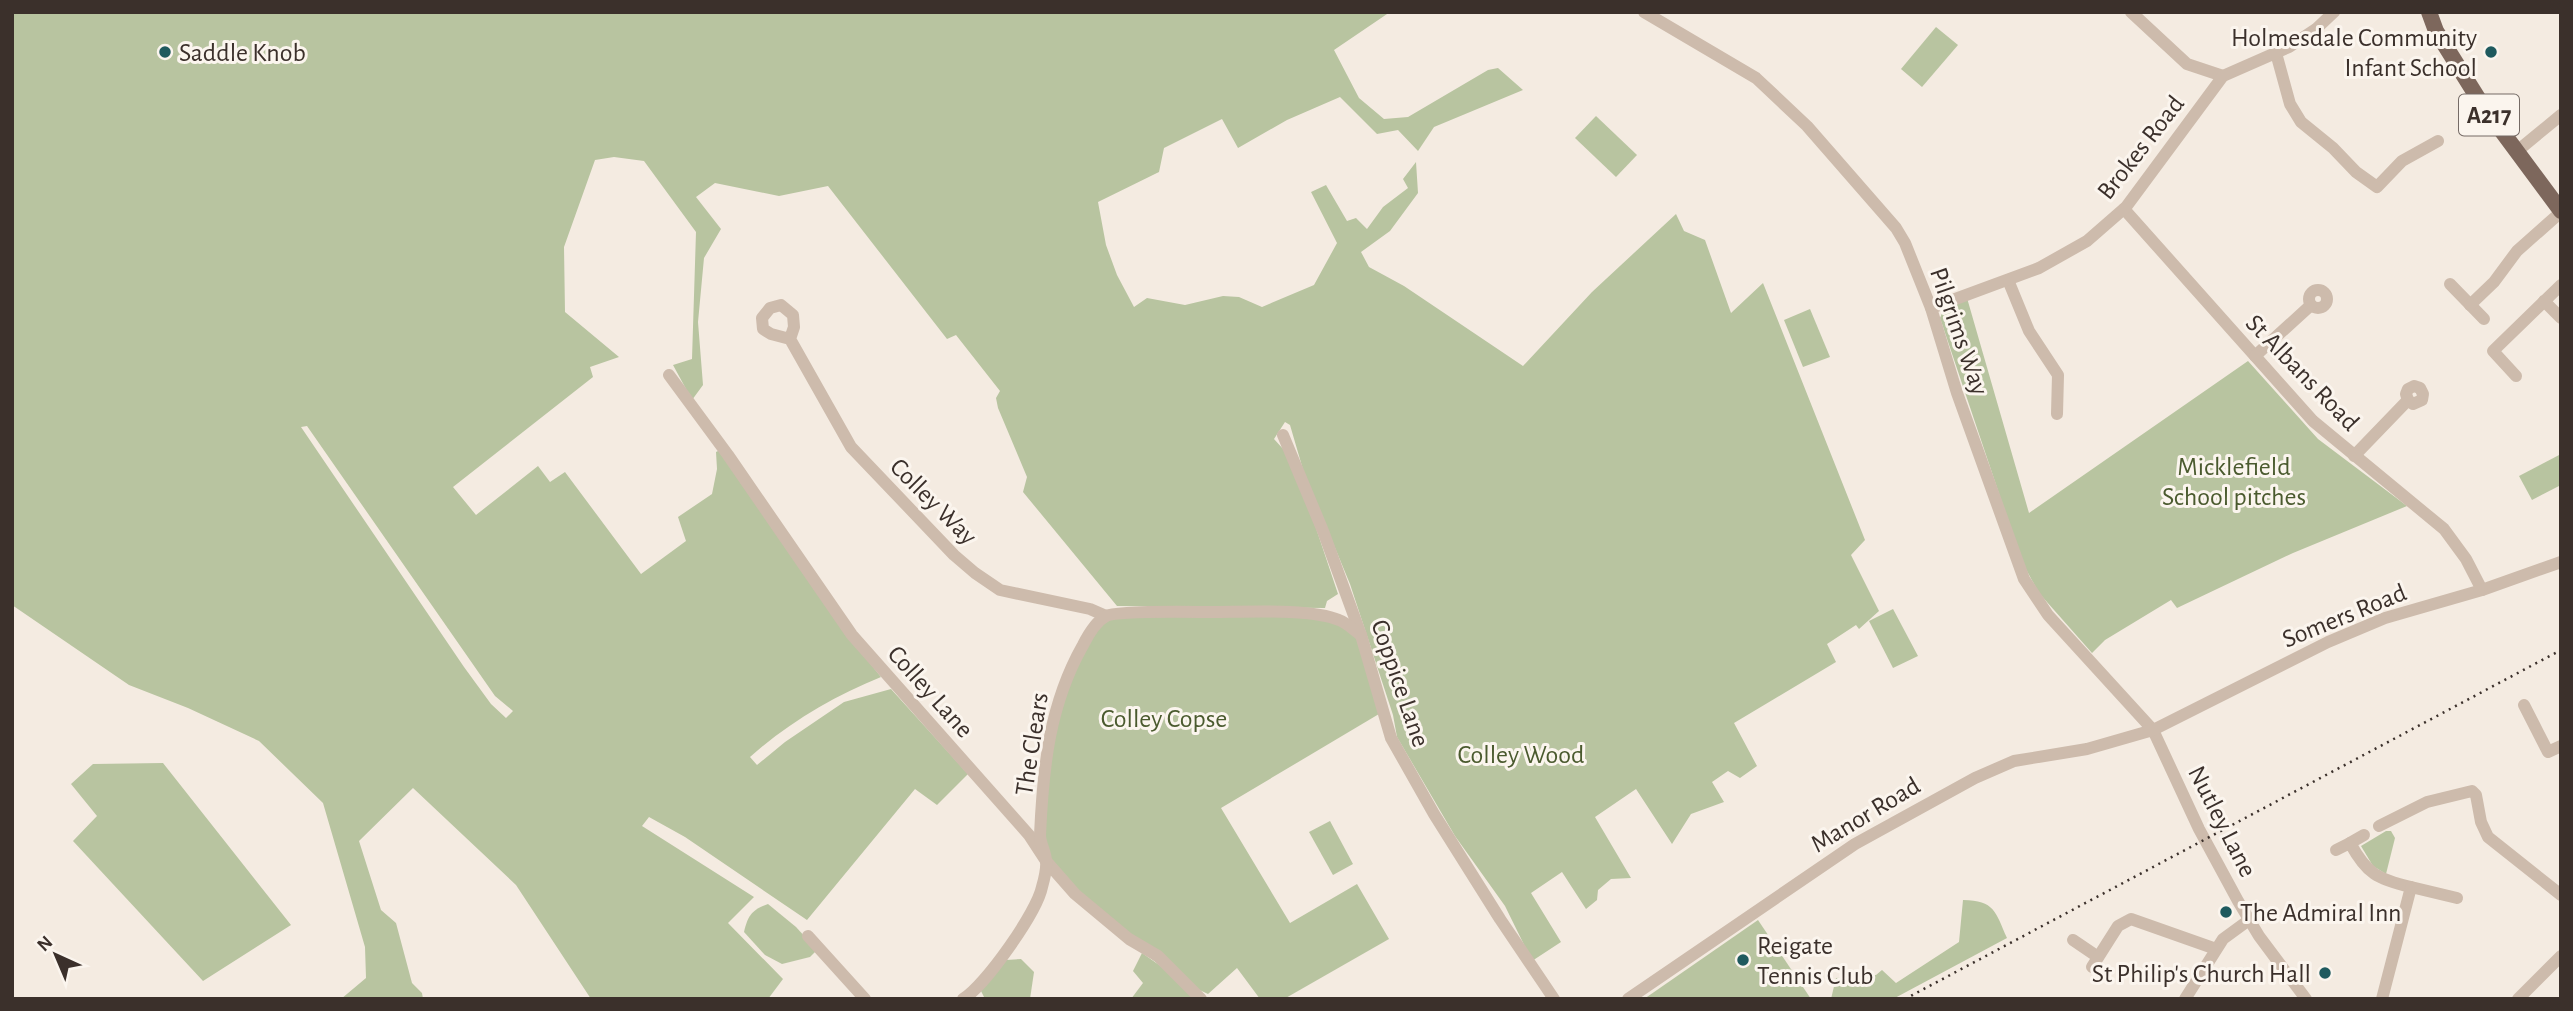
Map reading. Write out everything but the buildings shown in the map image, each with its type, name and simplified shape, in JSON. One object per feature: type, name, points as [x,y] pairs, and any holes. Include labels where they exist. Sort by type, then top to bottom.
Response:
[{"type":"main road","name":"A217","points":[[2429,12],[2436,31],[2481,103],[2561,211]]},
{"type":"street","name":"Pilgrims Way","points":[[1644,12],[1756,78],[1807,126],[1896,228],[1905,243],[1931,308],[1957,393],[2024,579],[2048,615],[2153,730]]},
{"type":"street","points":[[2131,12],[2188,64],[2223,76]]},
{"type":"street","name":"Brokes Road","points":[[1931,308],[2067,254],[2087,241],[2124,209],[2223,76],[2276,53],[2316,29],[2334,12]]},
{"type":"street","points":[[2276,53],[2286,93],[2301,122],[2333,148],[2356,172],[2377,187],[2402,161],[2438,141]]},
{"type":"street","points":[[2516,152],[2561,115]]},
{"type":"street","name":"St Albans Road","points":[[2124,209],[2313,421],[2444,529],[2466,559],[2482,590]]},
{"type":"street","points":[[2470,305],[2494,282],[2517,251],[2561,211]]},
{"type":"street","points":[[2008,279],[2029,331],[2058,375],[2057,414]]},
{"type":"street","points":[[2450,284],[2484,319]]},
{"type":"street","points":[[2516,376],[2493,351],[2561,285]]},
{"type":"street","points":[[2544,301],[2561,318]]},
{"type":"street","points":[[2255,356],[2311,305]]},
{"type":"street","name":"Colley Way","points":[[790,339],[851,447],[954,555],[986,582],[1000,590],[1090,608],[1106,616]]},
{"type":"street","name":"Colley Lane","points":[[669,375],[728,455],[852,635],[1029,835],[1046,861],[1075,894],[1129,939],[1158,956],[1200,999]]},
{"type":"street","points":[[2354,456],[2408,400]]},
{"type":"street","name":"Coppice Lane","points":[[1283,435],[1323,531],[1361,635],[1391,738],[1434,814],[1554,999]]},
{"type":"street","name":"Somers Road","points":[[2153,730],[2347,634],[2385,618],[2482,590],[2561,562]]},
{"type":"street","points":[[1106,616],[1196,612],[1319,614],[1340,621],[1361,635]]},
{"type":"street","name":"The Clears","points":[[963,999],[986,977],[1033,909],[1042,890],[1046,861],[1040,839],[1045,765],[1060,691],[1092,629],[1106,616]]},
{"type":"street","points":[[2524,705],[2548,752],[2561,746]]},
{"type":"street","name":"Nutley Lane","points":[[2153,730],[2199,829],[2249,920],[2306,999]]},
{"type":"street","name":"Manor Road","points":[[1628,999],[1855,844],[1946,792],[2014,761],[2087,749],[2153,730]]},
{"type":"street","points":[[2379,826],[2427,802],[2472,792],[2476,796],[2481,822],[2488,837],[2561,895]]},
{"type":"street","points":[[2336,850],[2364,835]]},
{"type":"street","points":[[2350,843],[2361,862],[2376,877],[2457,898]]},
{"type":"street","points":[[2382,999],[2411,887]]},
{"type":"street","points":[[2073,940],[2095,962],[2118,926],[2131,919],[2217,949]]},
{"type":"street","points":[[2185,999],[2228,934],[2249,920]]},
{"type":"street","points":[[808,936],[865,999]]},
{"type":"street","points":[[2518,999],[2558,965]]},
{"type":"green space","name":"Colley Wood","points":[[12,12],[1390,12],[1334,50],[1359,98],[1384,119],[1408,117],[1488,70],[1498,68],[1523,90],[1434,127],[1418,151],[1398,130],[1377,134],[1340,97],[1287,120],[1238,148],[1222,119],[1164,148],[1159,172],[1098,202],[1106,245],[1117,275],[1134,307],[1147,298],[1185,305],[1223,296],[1239,297],[1262,307],[1314,285],[1337,243],[1311,192],[1326,185],[1347,221],[1356,218],[1367,229],[1383,207],[1408,188],[1403,179],[1416,162],[1418,193],[1390,231],[1361,252],[1369,267],[1404,286],[1523,366],[1592,292],[1676,214],[1684,231],[1705,240],[1731,313],[1763,283],[1865,540],[1851,555],[1879,611],[1859,629],[1856,625],[1827,644],[1836,662],[1734,723],[1757,766],[1740,778],[1728,771],[1712,782],[1724,802],[1691,814],[1672,844],[1636,789],[1595,817],[1631,878],[1611,879],[1598,890],[1597,900],[1586,909],[1562,872],[1531,893],[1561,942],[1532,961],[1505,906],[1455,836],[1397,737],[1393,715],[1350,584],[1304,473],[1290,425],[1285,422],[1274,439],[1284,450],[1316,528],[1338,594],[1327,601],[1325,608],[1117,606],[1023,492],[1027,477],[998,408],[996,398],[1000,391],[956,335],[947,339],[828,186],[779,196],[715,183],[696,197],[721,229],[704,258],[698,322],[703,385],[692,400],[673,365],[692,359],[696,232],[644,161],[614,157],[595,160],[564,247],[565,312],[619,357],[590,367],[593,377],[453,487],[476,515],[538,466],[550,482],[565,472],[641,574],[686,541],[678,517],[712,494],[717,469],[716,452],[720,450],[857,647],[881,677],[812,711],[750,757],[757,765],[785,742],[844,702],[891,689],[968,774],[937,805],[915,789],[807,920],[685,837],[649,817],[642,826],[754,897],[728,923],[783,979],[768,999],[591,999],[516,885],[413,788],[359,841],[381,910],[396,923],[412,983],[422,993],[423,999],[341,999],[366,978],[365,947],[323,803],[259,741],[188,708],[129,685],[12,605]],"holes":[[[307,426],[495,696],[513,711],[506,718],[491,704],[464,667],[301,427]]]},
{"type":"green space","points":[[1936,27],[1958,45],[1922,87],[1901,69]]},
{"type":"green space","points":[[1596,116],[1637,155],[1616,177],[1575,138]]},
{"type":"green space","name":"Micklefield School pitches","points":[[1967,298],[2029,513],[2248,361],[2318,439],[2407,506],[2293,553],[2177,608],[2171,600],[2105,640],[2092,653],[2039,593],[2022,562],[1940,318],[1945,306]]},
{"type":"green space","points":[[1810,309],[1830,357],[1803,367],[1784,320]]},
{"type":"green space","points":[[2561,454],[2561,485],[2532,500],[2519,476]]},
{"type":"green space","points":[[1893,609],[1918,656],[1893,668],[1869,621]]},
{"type":"green space","name":"Colley Copse","points":[[1319,614],[1361,635],[1384,711],[1221,808],[1290,923],[1357,884],[1389,939],[1284,999],[1260,999],[1237,968],[1208,994],[1186,983],[1143,952],[1046,861],[1043,809],[1060,691],[1106,616]]},
{"type":"green space","points":[[163,763],[291,925],[203,981],[73,841],[97,816],[71,784],[93,764]]},
{"type":"green space","points":[[1330,821],[1353,864],[1333,875],[1309,832]]},
{"type":"green space","points":[[2386,831],[2391,831],[2395,838],[2386,874],[2373,866],[2361,846]]},
{"type":"green space","points":[[1963,900],[1982,903],[1993,909],[2007,938],[1893,999],[1831,999],[1836,978],[1876,975],[1882,970],[1896,983],[1959,942]]},
{"type":"green space","points":[[768,904],[796,927],[817,950],[810,957],[782,964],[765,955],[744,932],[751,914]]},
{"type":"green space","name":"Reigate Tennis Club","points":[[1758,920],[1811,999],[1644,999]]},
{"type":"green space","points":[[1142,953],[1162,967],[1196,999],[1131,999],[1143,983],[1133,971]]},
{"type":"green space","points":[[1021,959],[1034,972],[1030,999],[985,999],[980,989],[1006,960]]},
{"type":"railway","points":[[1905,999],[2561,650]]},
{"type":"place","name":"Saddle Knob","points":[[165,52]]},
{"type":"place","name":"Holmesdale Community Infant School","points":[[2491,52]]},
{"type":"place","name":"The Admiral Inn","points":[[2226,912]]},
{"type":"place","name":"Reigate Tennis Club","points":[[1743,960]]},
{"type":"place","name":"St Philip's Church Hall","points":[[2325,973]]}]
